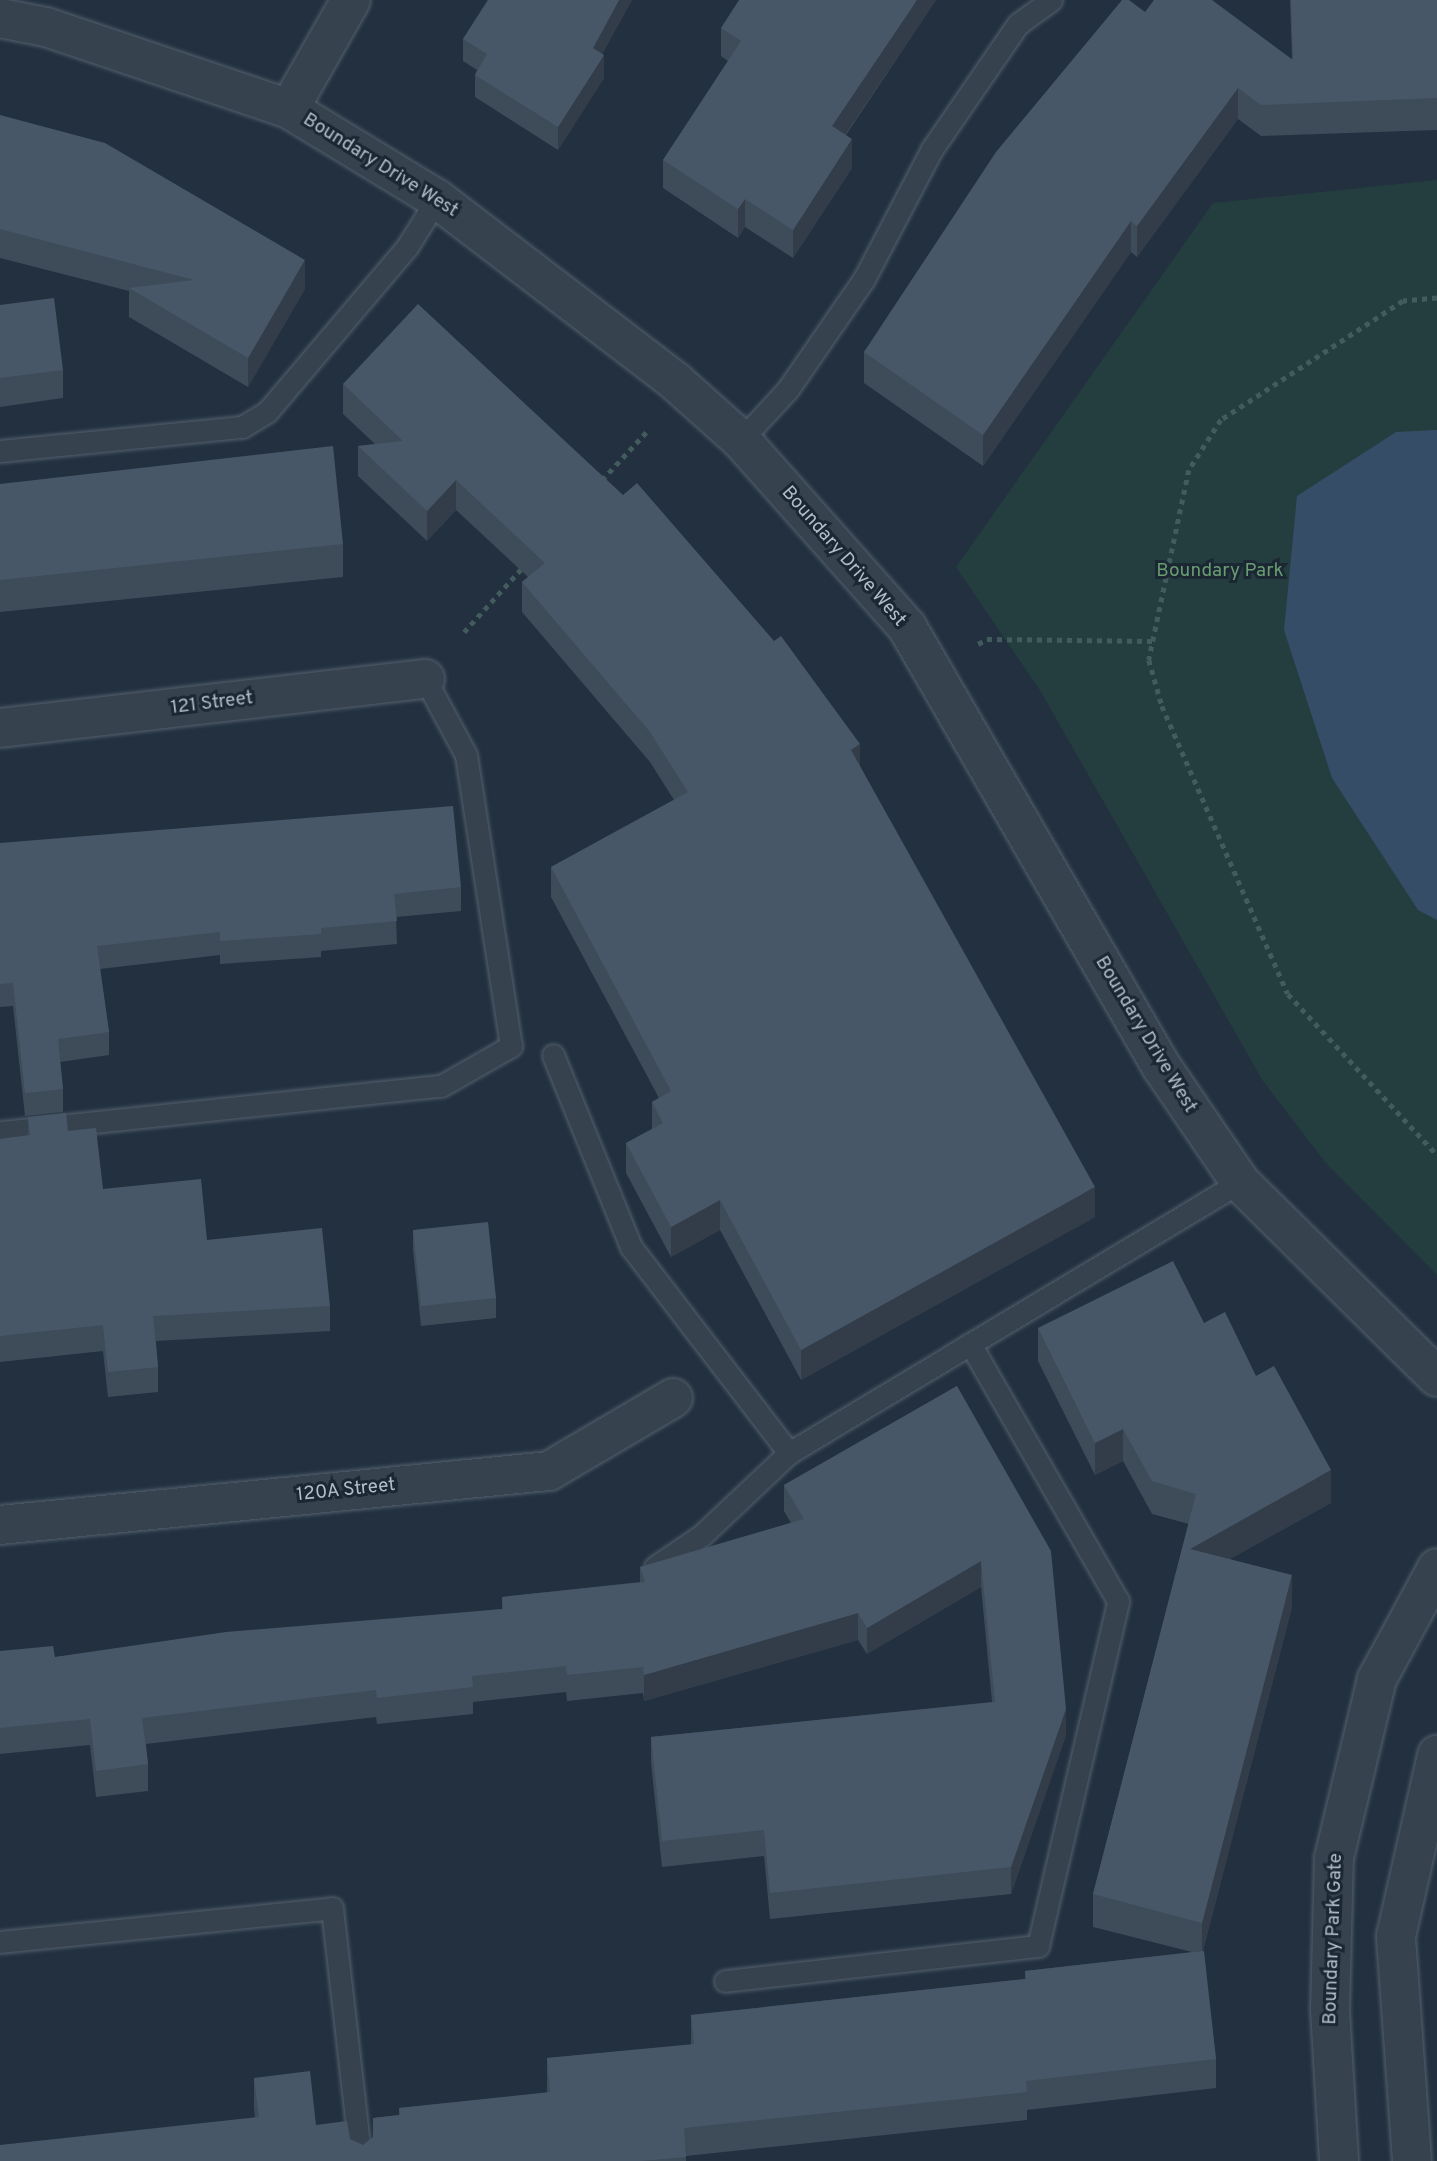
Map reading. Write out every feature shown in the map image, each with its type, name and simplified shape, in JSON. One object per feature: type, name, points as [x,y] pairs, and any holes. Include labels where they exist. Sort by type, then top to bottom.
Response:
[{"type":"street","points":[[289,109],[351,0]]},
{"type":"street","name":"Boundary Drive West","points":[[0,18],[46,27],[289,109],[438,199],[675,381],[741,440],[907,627],[1161,1066],[1240,1182],[1437,1377]]},
{"type":"street","name":"121 Street","points":[[0,728],[425,679]]},
{"type":"street","name":"120A Street","points":[[0,1525],[549,1471],[673,1398]]},
{"type":"street","name":"Boundary Park Gate","points":[[1339,2161],[1330,2009],[1334,1858],[1377,1679],[1437,1568]]},
{"type":"street","points":[[1412,2161],[1396,1936],[1437,1755]]},
{"type":"lane","points":[[741,440],[788,389],[864,279],[932,149],[1018,24],[1051,0]]},
{"type":"lane","points":[[0,451],[242,427],[267,412],[407,247],[438,199]]},
{"type":"lane","points":[[0,1132],[441,1086],[511,1046],[466,755],[425,679]]},
{"type":"lane","points":[[553,1055],[631,1247],[789,1453]]},
{"type":"lane","points":[[655,1567],[702,1535],[789,1453],[1240,1182]]},
{"type":"lane","points":[[725,1981],[1038,1946],[1118,1601],[970,1344]]},
{"type":"lane","points":[[0,1942],[332,1908],[361,2161]]},
{"type":"path","points":[[1437,298],[1403,301],[1221,420],[1189,470],[1149,660],[1162,706],[1288,994],[1437,1155]]},
{"type":"path","points":[[593,490],[649,429]]},
{"type":"path","points":[[464,632],[528,561]]},
{"type":"path","points":[[978,644],[987,639],[1152,641]]},
{"type":"green space","name":"Boundary Park","points":[[1437,180],[1437,1275],[1325,1162],[1263,1081],[1041,692],[956,567],[1213,203]]},
{"type":"water","points":[[1437,430],[1437,920],[1418,910],[1332,778],[1284,630],[1297,496],[1396,432]]},
{"type":"building","points":[[488,0],[619,0],[593,48],[604,55],[558,127],[475,75],[487,54],[463,39]]},
{"type":"building","points":[[739,0],[917,0],[832,126],[852,139],[793,230],[745,199],[738,209],[663,160],[741,41],[721,28]]},
{"type":"building","points":[[1122,0],[1129,0],[1145,12],[1154,0],[1212,0],[1293,60],[1291,0],[1437,0],[1437,98],[1261,105],[1238,88],[1137,226],[1131,221],[983,435],[864,352],[996,152]]},
{"type":"building","points":[[0,115],[105,143],[305,260],[248,358],[129,288],[194,280],[0,229]]},
{"type":"building","points":[[54,298],[63,370],[0,378],[0,305]]},
{"type":"building","points":[[418,304],[623,495],[637,483],[774,641],[781,636],[860,744],[851,750],[1095,1187],[801,1350],[720,1200],[671,1227],[626,1143],[663,1123],[652,1102],[671,1091],[551,867],[688,792],[650,732],[522,582],[545,563],[456,480],[427,511],[358,446],[403,441],[343,384]]},
{"type":"building","points":[[333,446],[343,544],[0,580],[0,484]]},
{"type":"building","points":[[453,806],[461,887],[394,894],[397,921],[321,928],[321,934],[220,941],[220,932],[97,946],[109,1032],[58,1039],[63,1089],[25,1093],[13,983],[0,984],[0,843]]},
{"type":"building","points":[[66,1113],[68,1131],[96,1128],[103,1189],[201,1179],[207,1240],[322,1228],[330,1306],[153,1316],[158,1367],[108,1372],[103,1325],[0,1336],[0,1139],[30,1135],[28,1117]]},
{"type":"building","points":[[488,1222],[496,1298],[421,1306],[413,1230]]},
{"type":"building","points":[[1173,1261],[1204,1323],[1225,1312],[1256,1376],[1274,1366],[1331,1470],[1190,1549],[1292,1575],[1202,1923],[1093,1894],[1196,1494],[1152,1481],[1123,1429],[1095,1443],[1038,1328]]},
{"type":"building","points":[[957,1386],[1051,1551],[1066,1709],[1011,1867],[770,1893],[764,1830],[662,1841],[651,1737],[995,1702],[981,1561],[867,1628],[858,1613],[644,1675],[643,1667],[567,1675],[566,1666],[472,1676],[473,1687],[377,1698],[376,1690],[142,1718],[148,1764],[96,1771],[90,1719],[0,1728],[0,1651],[53,1646],[55,1657],[226,1632],[503,1609],[502,1597],[645,1582],[640,1567],[804,1519],[784,1485]]},
{"type":"building","points":[[1204,1951],[1216,2059],[1026,2081],[1027,2092],[684,2128],[686,2157],[640,2161],[0,2161],[0,2145],[259,2117],[254,2078],[310,2071],[316,2125],[347,2121],[350,2139],[363,2145],[373,2137],[373,2118],[400,2115],[399,2108],[550,2092],[547,2058],[694,2044],[691,2015],[1026,1979],[1025,1971]]}]
